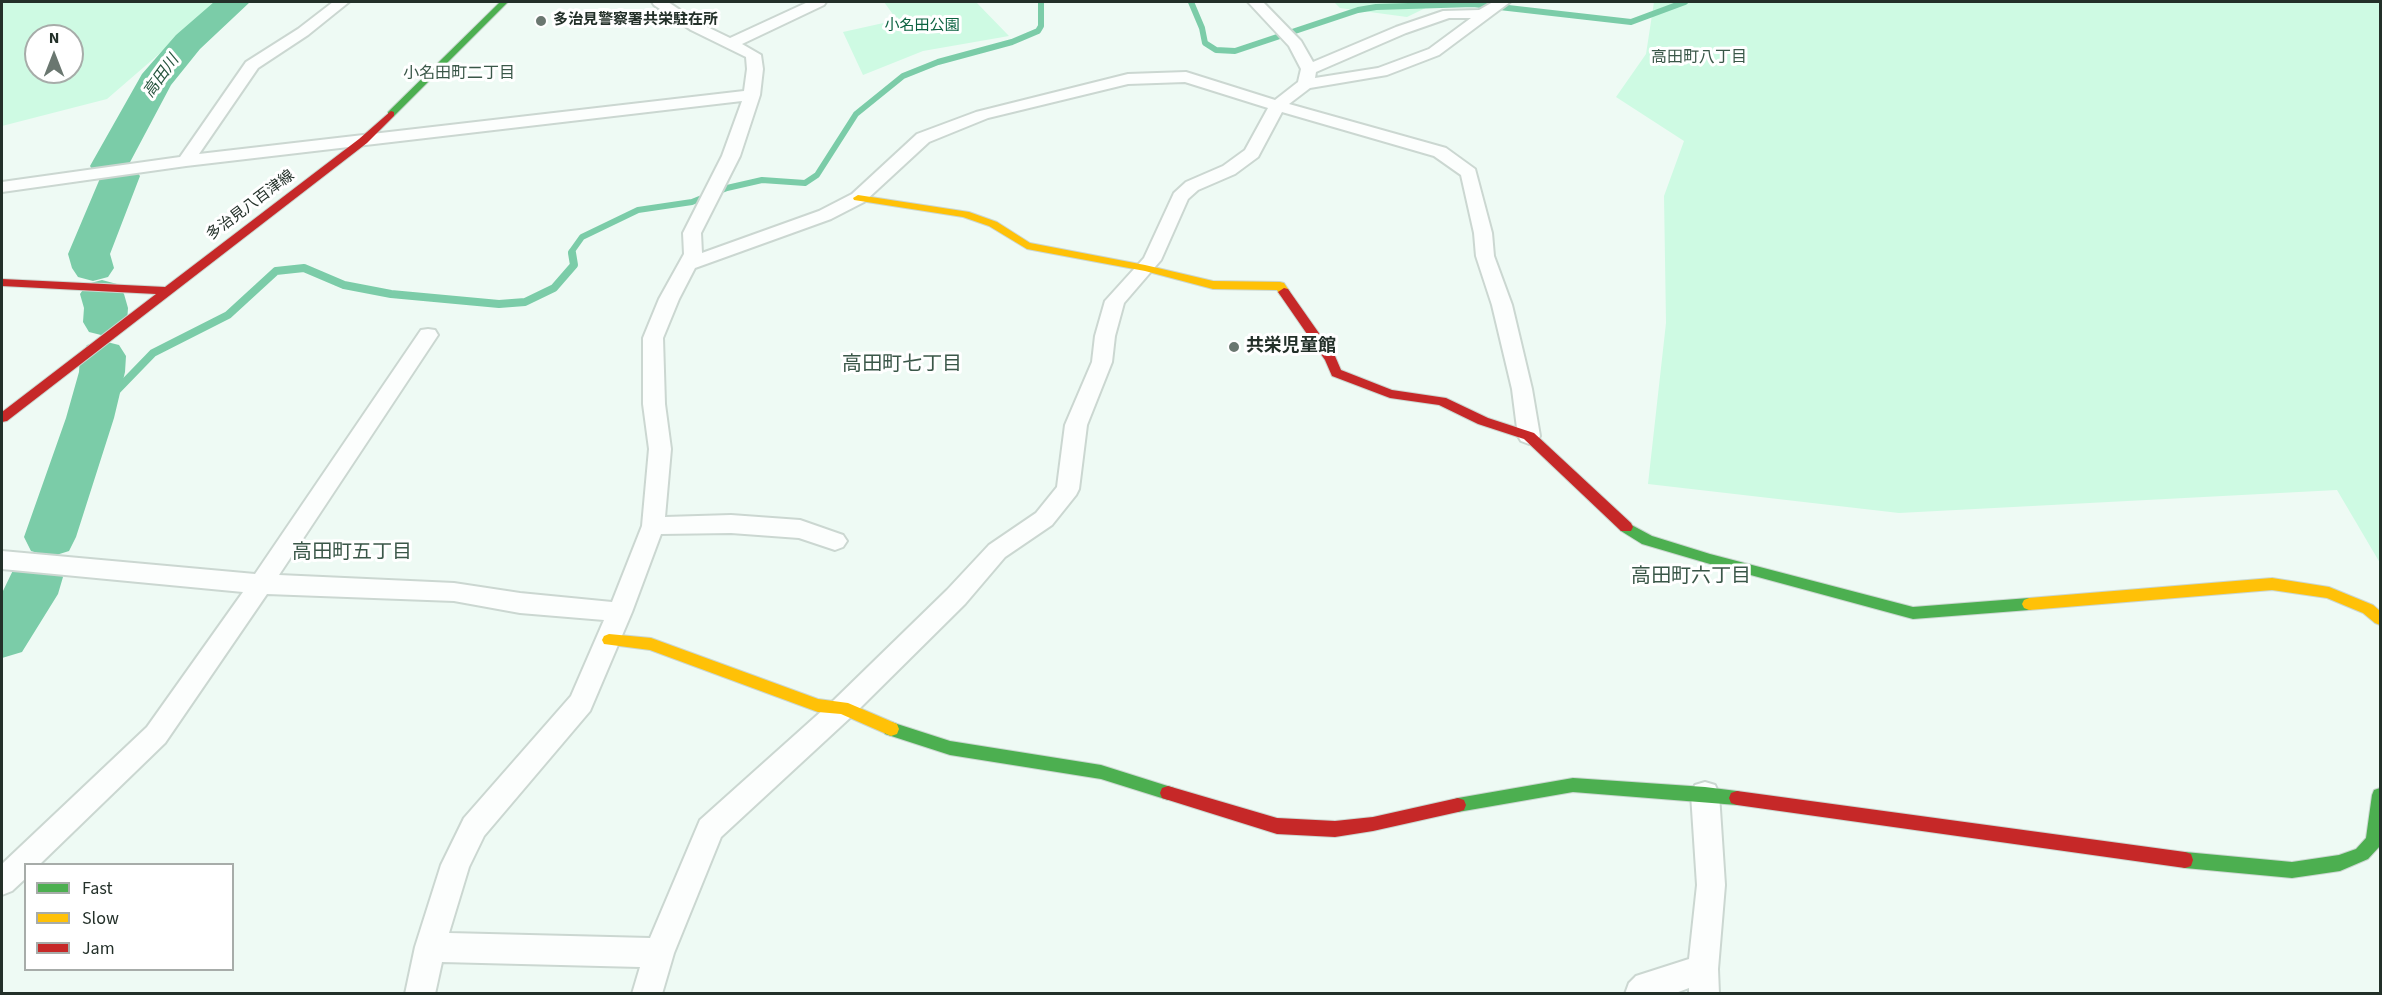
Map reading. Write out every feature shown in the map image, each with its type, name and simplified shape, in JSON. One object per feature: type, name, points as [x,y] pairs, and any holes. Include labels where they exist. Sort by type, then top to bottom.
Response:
[{"type":"street","points":[[186,161],[252,65],[303,32],[342,2]]},
{"type":"street","name":"多治見八百津線","points":[[2,418],[363,141],[504,2]]},
{"type":"street","points":[[420,993],[430,947],[455,865],[474,827],[581,703],[609,640],[653,526],[660,449],[654,404],[653,338],[669,298],[693,254],[692,233],[731,156],[752,95],[755,69],[753,55],[696,27],[658,2]]},
{"type":"street","points":[[731,43],[780,15],[819,2]]},
{"type":"street","points":[[1255,2],[1286,34],[1307,76]]},
{"type":"street","points":[[1307,76],[1381,72],[1434,52],[1476,22],[1484,13],[1503,2]]},
{"type":"street","points":[[647,993],[659,952],[710,830],[843,708],[956,597],[997,551],[1044,519],[1068,489],[1076,425],[1102,362],[1105,336],[1114,301],[1152,260],[1180,197],[1192,186],[1229,170],[1252,153],[1277,106],[1307,76],[1401,30],[1448,14],[1484,13]]},
{"type":"street","points":[[688,264],[815,219],[858,198],[923,138],[1003,108],[1128,79],[1186,77],[1277,106],[1440,152],[1469,173],[1483,233],[1485,256],[1502,305],[1522,389],[1529,436]]},
{"type":"street","points":[[2,187],[186,161],[752,95]]},
{"type":"street","points":[[858,198],[965,214],[993,224],[1027,246],[1145,268],[1213,285],[1280,286],[1331,358],[1336,373],[1390,394],[1442,401],[1483,421],[1529,436],[1625,526],[1647,540],[1913,613],[2272,584],[2330,593],[2368,609],[2380,619]]},
{"type":"street","points":[[2,282],[166,291]]},
{"type":"street","points":[[2,882],[156,735],[261,584],[428,335]]},
{"type":"street","points":[[653,526],[731,524],[800,529],[835,541]]},
{"type":"street","points":[[2,560],[261,584],[454,592],[520,603],[620,612]]},
{"type":"street","points":[[609,640],[651,645],[818,705],[843,708],[884,727],[950,748],[1101,772],[1277,826],[1335,830],[1373,824],[1488,798],[1572,785],[1705,794],[2173,859],[2292,870],[2340,863],[2362,854],[2374,842],[2380,795]]},
{"type":"street","points":[[1640,993],[1647,987],[1704,981],[1711,885],[1705,794]]},
{"type":"street","points":[[430,947],[659,952]]},
{"type":"green space","points":[[2,2],[229,2],[181,35],[107,99],[2,126]]},
{"type":"green space","name":"小名田公園","points":[[884,2],[976,2],[1009,36],[923,51],[863,75],[843,32],[897,20]]},
{"type":"green space","points":[[1334,2],[1438,2],[1407,17],[1340,8]]},
{"type":"green space","points":[[1654,2],[2380,2],[2380,563],[2337,490],[1899,513],[1648,484],[1666,323],[1664,196],[1684,141],[1616,97],[1646,54]]},
{"type":"waterway","name":"高田川","points":[[109,166],[155,82],[188,42],[233,2]]},
{"type":"waterway","points":[[573,255],[572,251],[582,237],[638,210],[692,202],[727,188],[762,180],[805,183],[817,175],[856,114],[903,76],[938,62],[1012,42],[1038,31],[1041,26],[1041,2]]},
{"type":"waterway","points":[[1191,2],[1202,28],[1205,43],[1216,50],[1235,51],[1358,10],[1376,7],[1473,4],[1631,22],[1685,2]]},
{"type":"waterway","name":"高田川","points":[[93,268],[89,254],[120,176]]},
{"type":"waterway","points":[[90,418],[153,353],[228,315],[276,271],[304,268],[344,285],[391,294],[499,304],[525,302],[554,288],[574,265],[572,253]]},
{"type":"waterway","name":"高田川","points":[[102,294],[106,308],[105,322]]},
{"type":"waterway","name":"高田川","points":[[50,537],[90,418],[102,372],[103,356]]},
{"type":"waterway","name":"高田川","points":[[2,636],[31,594],[36,577]]},
{"type":"traffic: fast","points":[[391,114],[504,2]]},
{"type":"traffic: fast","points":[[1626,527],[1647,540],[1710,559],[1913,613],[2029,604]]},
{"type":"traffic: fast","points":[[891,729],[950,748],[1101,772],[1168,793]]},
{"type":"traffic: fast","points":[[1458,805],[1573,785],[1737,798]]},
{"type":"traffic: fast","points":[[2185,860],[2292,870],[2340,863],[2362,854],[2374,841],[2380,795]]},
{"type":"traffic: slow","points":[[858,198],[965,214],[993,224],[1027,246],[1145,268],[1213,285],[1280,286],[1284,292]]},
{"type":"traffic: slow","points":[[2029,604],[2272,584],[2329,593],[2368,609],[2380,619]]},
{"type":"traffic: slow","points":[[609,640],[651,644],[818,705],[843,708],[891,729]]},
{"type":"traffic: jam","points":[[2,418],[363,141],[391,114]]},
{"type":"traffic: jam","points":[[2,282],[166,291]]},
{"type":"traffic: jam","points":[[1284,292],[1331,359],[1336,373],[1390,394],[1442,401],[1483,421],[1529,436],[1626,527]]},
{"type":"traffic: jam","points":[[1168,793],[1277,826],[1335,829],[1373,824],[1458,805]]},
{"type":"traffic: jam","points":[[1737,798],[2185,860]]},
{"type":"place","name":"多治見警察署共栄駐在所","points":[[541,21]]},
{"type":"place","name":"共栄児童館","points":[[1234,347]]},
{"type":"district","name":"高田町八丁目","points":[[1699,58]]},
{"type":"district","name":"小名田町二丁目","points":[[459,74]]},
{"type":"district","name":"高田町七丁目","points":[[902,366]]},
{"type":"district","name":"高田町五丁目","points":[[352,554]]},
{"type":"district","name":"高田町六丁目","points":[[1691,578]]}]
